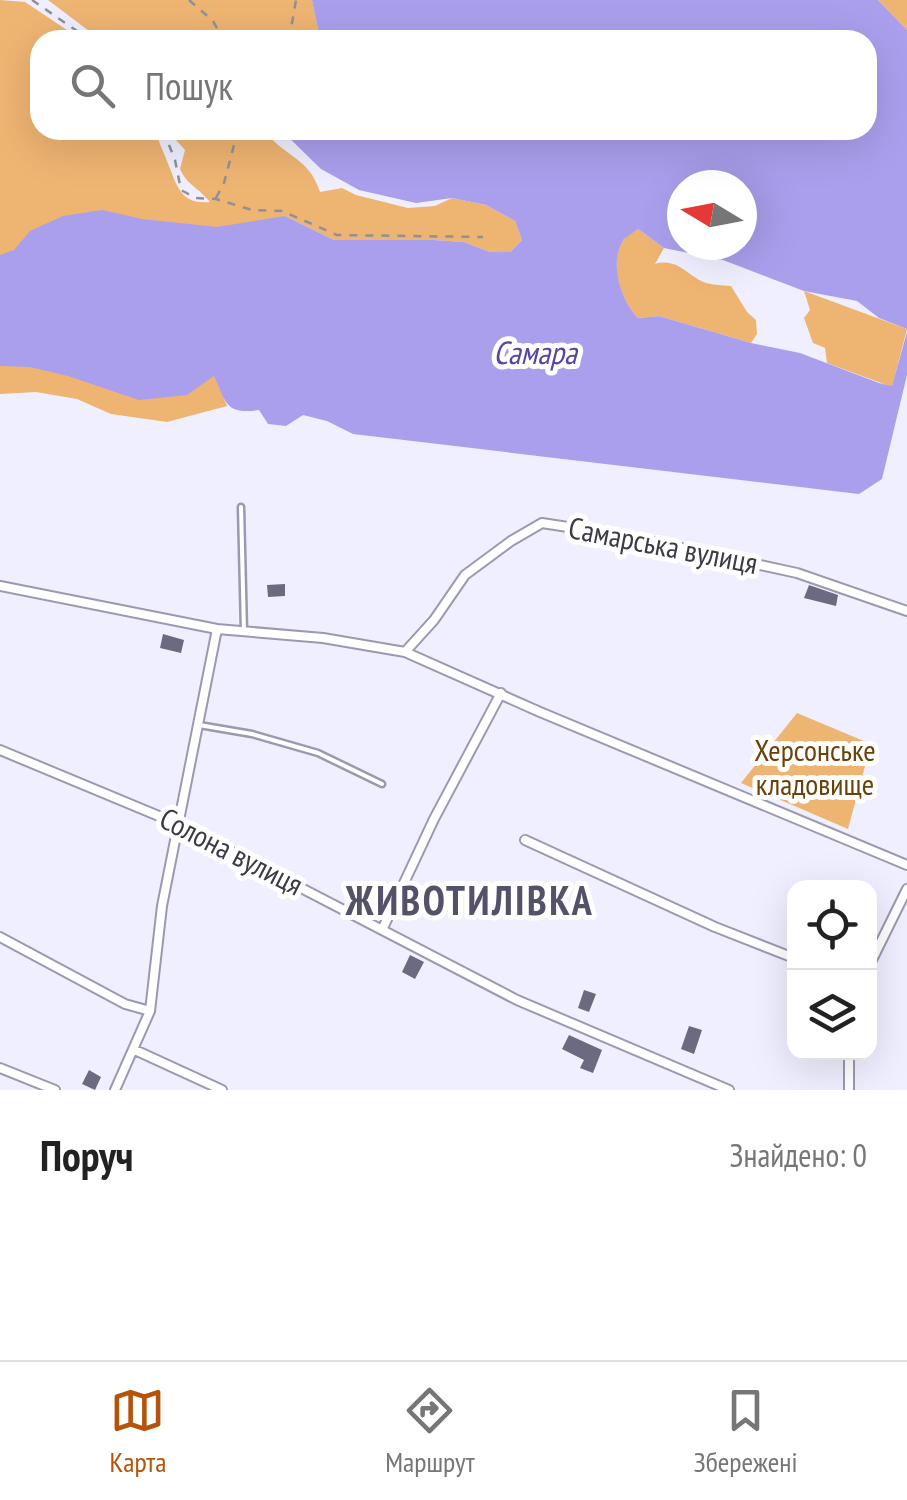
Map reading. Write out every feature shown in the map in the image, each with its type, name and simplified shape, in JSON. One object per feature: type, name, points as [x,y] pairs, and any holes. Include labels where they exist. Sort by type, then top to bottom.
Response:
[{"type":"street","name":"Самарська вулиця","points":[[405,652],[434,620],[464,575],[542,523],[626,536],[797,573],[907,611]]},
{"type":"street","points":[[0,586],[217,629],[322,638],[405,652],[907,866]]},
{"type":"street","points":[[114,1090],[150,1011],[162,906],[217,629]]},
{"type":"street","points":[[382,930],[434,819],[501,693]]},
{"type":"street","name":"Солона вулиця","points":[[0,750],[178,824],[517,1000],[729,1090]]},
{"type":"street","points":[[525,840],[715,927],[787,955]]},
{"type":"street","points":[[877,950],[907,888]]},
{"type":"street","points":[[0,937],[125,1004],[150,1011]]},
{"type":"street","points":[[135,1050],[222,1090]]},
{"type":"street","points":[[849,1060],[850,1090]]},
{"type":"street","points":[[0,1068],[55,1090]]},
{"type":"lane","points":[[241,507],[244,631]]},
{"type":"lane","points":[[199,724],[318,753],[382,784]]},
{"type":"path","points":[[32,0],[76,30]]},
{"type":"path","points":[[189,0],[218,30]]},
{"type":"path","points":[[291,30],[296,0]]},
{"type":"path","points":[[166,140],[175,160],[180,190],[196,198],[216,199],[252,210],[282,210],[337,235],[484,237]]},
{"type":"path","points":[[216,199],[235,140]]},
{"type":"green space","points":[[0,0],[25,2],[67,30],[30,30],[30,140],[158,140],[181,192],[192,200],[210,202],[180,169],[185,150],[176,140],[273,140],[303,164],[320,192],[342,188],[408,208],[435,206],[452,198],[486,205],[515,221],[522,240],[510,252],[490,252],[464,242],[334,240],[285,216],[214,375],[227,406],[167,422],[111,414],[77,399],[36,392],[0,394]]},
{"type":"green space","points":[[48,0],[312,0],[318,30],[88,30]]},
{"type":"green space","points":[[878,0],[907,0],[907,30]]},
{"type":"green space","points":[[638,229],[664,248],[655,264],[670,263],[706,283],[731,286],[756,320],[757,334],[751,343],[659,316],[638,318],[626,302],[616,270],[619,248]]},
{"type":"green space","points":[[804,291],[907,329],[892,387],[827,363],[825,348],[813,343],[804,318],[810,310]]},
{"type":"green space","name":"Херсонське кладовище","points":[[797,713],[871,744],[848,829],[741,783]]},
{"type":"water","name":"Самара","points":[[312,0],[878,0],[907,30],[907,329],[879,318],[857,301],[804,291],[723,260],[757,260],[757,170],[667,170],[667,249],[638,229],[619,248],[617,270],[626,302],[638,318],[659,316],[800,353],[892,386],[907,332],[907,375],[882,479],[859,494],[353,434],[303,415],[286,426],[268,424],[259,410],[239,410],[228,405],[214,376],[187,395],[139,400],[68,376],[30,367],[0,366],[0,255],[14,250],[30,231],[63,216],[102,210],[142,219],[217,227],[285,216],[334,240],[464,242],[490,252],[510,252],[522,240],[515,221],[486,205],[452,198],[416,203],[359,190],[321,169],[291,140],[877,140],[877,30],[318,30]]},
{"type":"building","points":[[285,584],[285,596],[268,597],[267,585]]},
{"type":"building","points":[[809,585],[838,595],[836,606],[804,598]]},
{"type":"building","points":[[163,634],[184,640],[181,653],[160,648]]},
{"type":"building","points":[[410,955],[424,962],[415,979],[402,972]]},
{"type":"building","points":[[584,990],[596,994],[589,1012],[578,1008]]},
{"type":"building","points":[[689,1026],[702,1030],[694,1054],[681,1049]]},
{"type":"building","points":[[569,1035],[602,1050],[593,1073],[580,1068],[584,1060],[562,1049]]},
{"type":"building","points":[[89,1070],[101,1077],[95,1090],[82,1084]]},
{"type":"district","name":"ЖИВОТИЛІВКА","points":[[470,901]]}]
